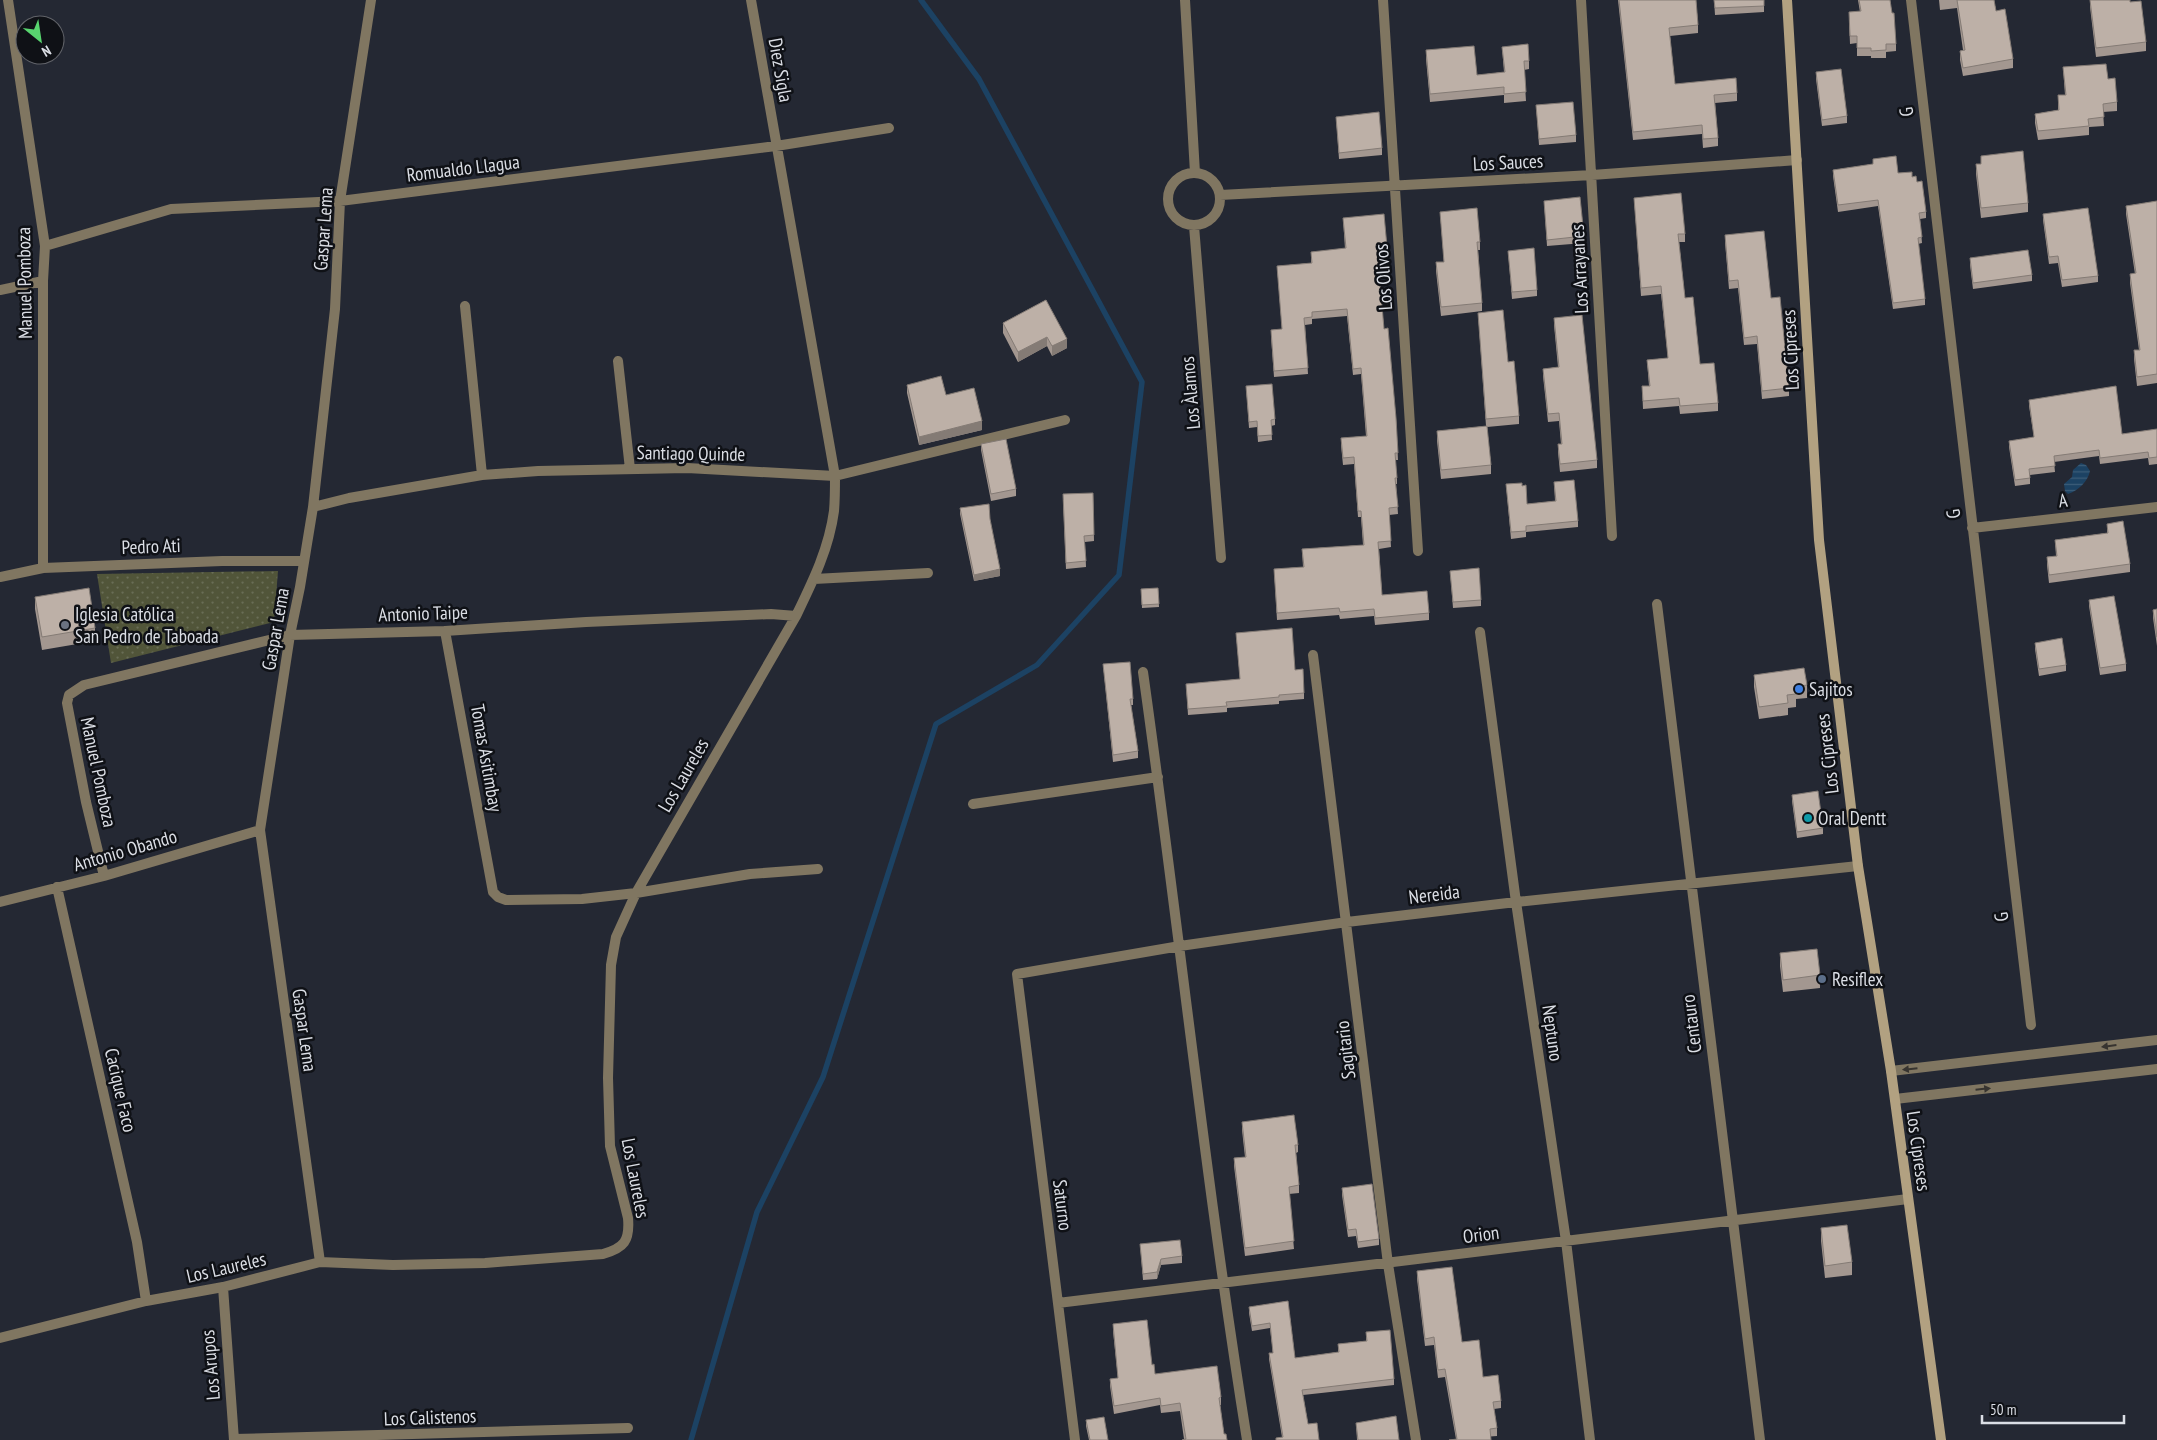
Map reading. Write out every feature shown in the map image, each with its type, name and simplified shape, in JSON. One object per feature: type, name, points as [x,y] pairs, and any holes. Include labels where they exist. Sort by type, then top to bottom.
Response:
[{"type":"street","name":"Manuel Pomboza","points":[[8,0],[45,246],[43,281],[43,568]]},
{"type":"street","name":"Gaspar Lema","points":[[320,1262],[260,830],[290,635],[313,507],[335,309],[340,201],[371,0]]},
{"type":"street","name":"Diez Sigla","points":[[751,0],[835,476]]},
{"type":"street","points":[[1185,0],[1195,173]]},
{"type":"street","name":"Los Olivos","points":[[1383,0],[1418,551]]},
{"type":"street","name":"Los Arrayanes","points":[[1581,0],[1612,536]]},
{"type":"street","name":"Los Cipreses","points":[[1787,0],[1819,540],[1858,866],[1891,1071],[1941,1440]]},
{"type":"street","name":"G","points":[[1911,0],[2031,1025]]},
{"type":"street","name":"Romualdo Llagua","points":[[45,246],[171,209],[340,201],[776,146],[889,128]]},
{"type":"street","name":"Los Sauces","points":[[1220,195],[1592,175],[1797,160]]},
{"type":"street","points":[[1195,173],[1211,180],[1217,187],[1220,195],[1220,204],[1211,220],[1194,226],[1186,225],[1172,215],[1167,200],[1172,184],[1178,178],[1195,173]]},
{"type":"street","name":"Los Àlamos","points":[[1194,226],[1221,558]]},
{"type":"street","points":[[0,290],[43,281]]},
{"type":"street","points":[[465,306],[482,475]]},
{"type":"street","points":[[618,361],[630,469]]},
{"type":"street","name":"Santiago Quinde","points":[[313,507],[349,498],[482,475],[687,468],[835,476],[1065,420]]},
{"type":"street","name":"Los Laureles","points":[[0,1338],[146,1301],[222,1286],[320,1262],[393,1265],[485,1264],[603,1254],[617,1250],[624,1244],[629,1230],[628,1218],[610,1146],[608,1078],[611,965],[616,937],[636,893],[796,616],[814,579],[828,539],[834,511],[835,476]]},
{"type":"street","name":"A","points":[[1972,528],[2157,507]]},
{"type":"street","name":"Pedro Ati","points":[[0,577],[43,568],[222,561],[304,561]]},
{"type":"street","points":[[814,579],[928,573]]},
{"type":"street","name":"Centauro","points":[[1657,604],[1760,1440]]},
{"type":"street","name":"Antonio Taipe","points":[[67,703],[69,695],[84,685],[290,635],[445,631],[751,615],[796,616]]},
{"type":"street","name":"Tomas Asitimbay","points":[[445,631],[493,892],[498,897],[506,900],[582,899],[636,893]]},
{"type":"street","name":"Neptuno","points":[[1480,632],[1516,902],[1566,1241],[1590,1440]]},
{"type":"street","name":"Sagitario","points":[[1313,655],[1388,1264],[1416,1440]]},
{"type":"street","points":[[1143,672],[1180,946],[1222,1283],[1247,1440]]},
{"type":"street","name":"Manuel Pomboza","points":[[67,703],[86,802],[104,876]]},
{"type":"street","points":[[973,804],[1158,777]]},
{"type":"street","name":"Antonio Obando","points":[[0,902],[104,876],[260,830]]},
{"type":"street","name":"Nereida","points":[[1017,974],[1180,946],[1347,922],[1858,866]]},
{"type":"street","points":[[636,893],[750,874],[818,869]]},
{"type":"street","name":"Cacique Faco","points":[[57,887],[137,1242],[146,1301]]},
{"type":"street","name":"Saturno","points":[[1017,974],[1075,1440]]},
{"type":"street","points":[[1891,1071],[2157,1040]]},
{"type":"street","points":[[1894,1099],[2157,1069]]},
{"type":"street","name":"Orion","points":[[1058,1303],[1908,1200]]},
{"type":"street","name":"Los Arupos","points":[[222,1286],[234,1440]]},
{"type":"street","name":"Los Calistenos","points":[[234,1440],[628,1428]]},
{"type":"green space","points":[[278,571],[274,622],[111,663],[97,574]]},
{"type":"water","points":[[2081,463],[2086,465],[2090,471],[2089,475],[2082,485],[2068,494],[2065,491],[2064,484],[2072,477],[2073,470]]},
{"type":"building","points":[[1619,0],[1696,0],[1698,25],[1669,28],[1675,84],[1736,78],[1737,93],[1714,95],[1718,138],[1703,139],[1702,125],[1633,132]]},
{"type":"building","points":[[1714,0],[1764,0],[1764,6],[1715,8]]},
{"type":"building","points":[[1859,0],[1890,0],[1892,13],[1894,13],[1896,44],[1886,44],[1886,50],[1871,51],[1871,48],[1857,48],[1857,36],[1850,36],[1849,12],[1861,11]]},
{"type":"building","points":[[1957,0],[1994,0],[1996,11],[2005,9],[2013,59],[1963,68],[1960,51],[1965,50]]},
{"type":"building","points":[[2090,0],[2141,1],[2146,42],[2096,48]]},
{"type":"building","points":[[1528,44],[1529,61],[1524,61],[1526,92],[1504,94],[1504,87],[1430,94],[1426,50],[1474,46],[1477,75],[1505,72],[1502,47]]},
{"type":"building","points":[[2106,64],[2108,79],[2115,78],[2117,102],[2103,104],[2104,117],[2088,119],[2089,126],[2038,131],[2035,114],[2059,110],[2058,95],[2066,95],[2063,67]]},
{"type":"building","points":[[1841,69],[1847,116],[1822,120],[1816,72]]},
{"type":"building","points":[[1573,102],[1576,135],[1539,139],[1536,105]]},
{"type":"building","points":[[1379,112],[1382,148],[1339,153],[1336,117]]},
{"type":"building","points":[[2023,151],[2028,203],[1981,208],[1976,164],[1981,164],[1981,156]]},
{"type":"building","points":[[1896,156],[1898,173],[1912,172],[1912,177],[1916,176],[1917,182],[1922,181],[1926,212],[1919,213],[1922,237],[1918,238],[1925,299],[1893,303],[1878,200],[1838,205],[1833,170],[1873,164],[1873,159]]},
{"type":"building","points":[[1681,193],[1685,234],[1678,234],[1685,298],[1693,297],[1700,364],[1714,363],[1718,403],[1680,406],[1679,398],[1643,401],[1642,386],[1650,386],[1647,360],[1668,358],[1661,286],[1641,288],[1634,198]]},
{"type":"building","points":[[1580,197],[1584,236],[1547,240],[1544,201]]},
{"type":"building","points":[[2157,201],[2157,374],[2137,377],[2134,350],[2140,350],[2130,274],[2136,273],[2126,206]]},
{"type":"building","points":[[1477,208],[1480,242],[1477,242],[1482,303],[1441,307],[1436,262],[1444,262],[1440,212]]},
{"type":"building","points":[[2088,208],[2098,276],[2062,280],[2058,256],[2049,257],[2043,214]]},
{"type":"building","points":[[1384,214],[1387,247],[1377,248],[1384,329],[1388,328],[1396,418],[1398,453],[1395,453],[1397,478],[1395,478],[1398,507],[1389,508],[1391,541],[1378,542],[1382,595],[1427,591],[1429,613],[1375,618],[1374,609],[1340,612],[1339,608],[1277,613],[1274,569],[1304,567],[1302,549],[1364,545],[1361,511],[1358,511],[1354,457],[1343,458],[1341,438],[1367,436],[1361,368],[1353,369],[1347,309],[1312,312],[1312,317],[1304,318],[1308,368],[1274,371],[1271,330],[1282,329],[1277,266],[1312,263],[1311,252],[1346,248],[1343,218]]},
{"type":"building","points":[[1764,231],[1771,298],[1780,297],[1789,388],[1762,391],[1757,336],[1744,338],[1738,280],[1729,281],[1725,235]]},
{"type":"building","points":[[1534,248],[1537,290],[1512,292],[1508,251]]},
{"type":"building","points":[[2028,250],[2032,275],[1973,283],[1970,258]]},
{"type":"building","points":[[1046,300],[1067,339],[1052,346],[1047,337],[1018,352],[1003,323]]},
{"type":"building","points":[[1503,310],[1508,362],[1514,361],[1519,416],[1486,419],[1478,313]]},
{"type":"building","points":[[1582,315],[1597,460],[1560,464],[1558,444],[1562,444],[1559,413],[1548,414],[1543,369],[1559,367],[1554,318]]},
{"type":"building","points":[[941,376],[946,395],[974,388],[982,421],[919,437],[907,385]]},
{"type":"building","points":[[1272,384],[1275,419],[1271,420],[1272,435],[1258,436],[1257,421],[1249,422],[1246,386]]},
{"type":"building","points":[[2116,386],[2122,434],[2157,429],[2157,457],[2149,458],[2148,452],[2100,458],[2099,450],[2054,456],[2055,466],[2029,469],[2030,478],[2015,480],[2009,441],[2034,437],[2029,400]]},
{"type":"building","points":[[1487,426],[1491,465],[1441,470],[1437,431]]},
{"type":"building","points":[[1006,439],[1016,489],[991,494],[981,444]]},
{"type":"building","points":[[1574,480],[1578,521],[1526,526],[1526,531],[1511,532],[1506,484],[1522,483],[1522,486],[1526,485],[1527,504],[1556,501],[1554,482]]},
{"type":"building","points":[[1093,493],[1094,535],[1084,536],[1086,561],[1066,563],[1063,494]]},
{"type":"building","points":[[989,504],[990,519],[1000,569],[974,575],[960,508]]},
{"type":"building","points":[[2123,521],[2130,564],[2049,575],[2047,557],[2057,556],[2055,540],[2108,533],[2107,524]]},
{"type":"building","points":[[1479,568],[1481,600],[1453,602],[1450,571]]},
{"type":"building","name":"Iglesia Católica San Pedro de Taboada","points":[[89,588],[95,628],[42,637],[35,597]]},
{"type":"building","points":[[1158,588],[1159,604],[1142,605],[1141,589]]},
{"type":"building","points":[[2114,596],[2126,664],[2100,668],[2089,600]]},
{"type":"building","points":[[2157,609],[2157,637],[2153,610]]},
{"type":"building","points":[[1292,628],[1295,670],[1303,669],[1304,693],[1226,702],[1227,706],[1188,709],[1186,684],[1240,679],[1236,633]]},
{"type":"building","points":[[2062,638],[2066,665],[2039,669],[2035,643]]},
{"type":"building","points":[[1130,662],[1133,699],[1130,699],[1138,751],[1113,755],[1103,664]]},
{"type":"building","points":[[1804,668],[1807,685],[1795,687],[1796,694],[1787,695],[1788,703],[1759,707],[1754,675]]},
{"type":"building","name":"Oral Dentt","points":[[1818,791],[1823,828],[1797,832],[1792,795]]},
{"type":"building","points":[[1817,949],[1820,975],[1783,980],[1780,953]]},
{"type":"building","points":[[1294,1115],[1298,1145],[1295,1145],[1299,1185],[1289,1187],[1294,1241],[1245,1248],[1234,1158],[1246,1157],[1242,1122]]},
{"type":"building","points":[[1372,1184],[1379,1239],[1358,1242],[1356,1229],[1348,1230],[1342,1188]]},
{"type":"building","points":[[1847,1225],[1852,1262],[1825,1266],[1821,1228]]},
{"type":"building","points":[[1180,1240],[1182,1256],[1161,1259],[1157,1272],[1143,1274],[1140,1244]]},
{"type":"building","points":[[1452,1267],[1462,1342],[1479,1340],[1483,1377],[1498,1375],[1501,1401],[1493,1402],[1497,1428],[1490,1429],[1491,1440],[1449,1440],[1457,1439],[1445,1369],[1438,1370],[1434,1337],[1425,1339],[1417,1271]]},
{"type":"building","points":[[1288,1301],[1295,1358],[1339,1352],[1338,1344],[1367,1341],[1366,1332],[1390,1330],[1394,1379],[1302,1390],[1308,1424],[1317,1423],[1319,1440],[1276,1440],[1276,1438],[1283,1437],[1269,1353],[1273,1353],[1270,1323],[1252,1326],[1249,1307]]},
{"type":"building","points":[[1147,1320],[1152,1365],[1154,1364],[1155,1374],[1217,1366],[1221,1397],[1219,1398],[1224,1434],[1226,1434],[1227,1440],[1182,1440],[1186,1439],[1180,1403],[1161,1406],[1160,1398],[1114,1406],[1110,1379],[1118,1378],[1113,1324]]},
{"type":"building","points":[[1396,1416],[1399,1440],[1358,1440],[1356,1423]]},
{"type":"building","points":[[1104,1417],[1108,1440],[1090,1440],[1086,1420]]},
{"type":"waterway","points":[[691,1440],[757,1212],[823,1077],[936,724],[1037,665],[1119,575],[1142,382],[979,79],[921,0]]},
{"type":"place","name":"Iglesia Católica San Pedro de Taboada","points":[[65,625]]},
{"type":"place","name":"Sajitos","points":[[1799,689]]},
{"type":"place","name":"Oral Dentt","points":[[1808,818]]},
{"type":"place","name":"Resiflex","points":[[1822,979]]}]
